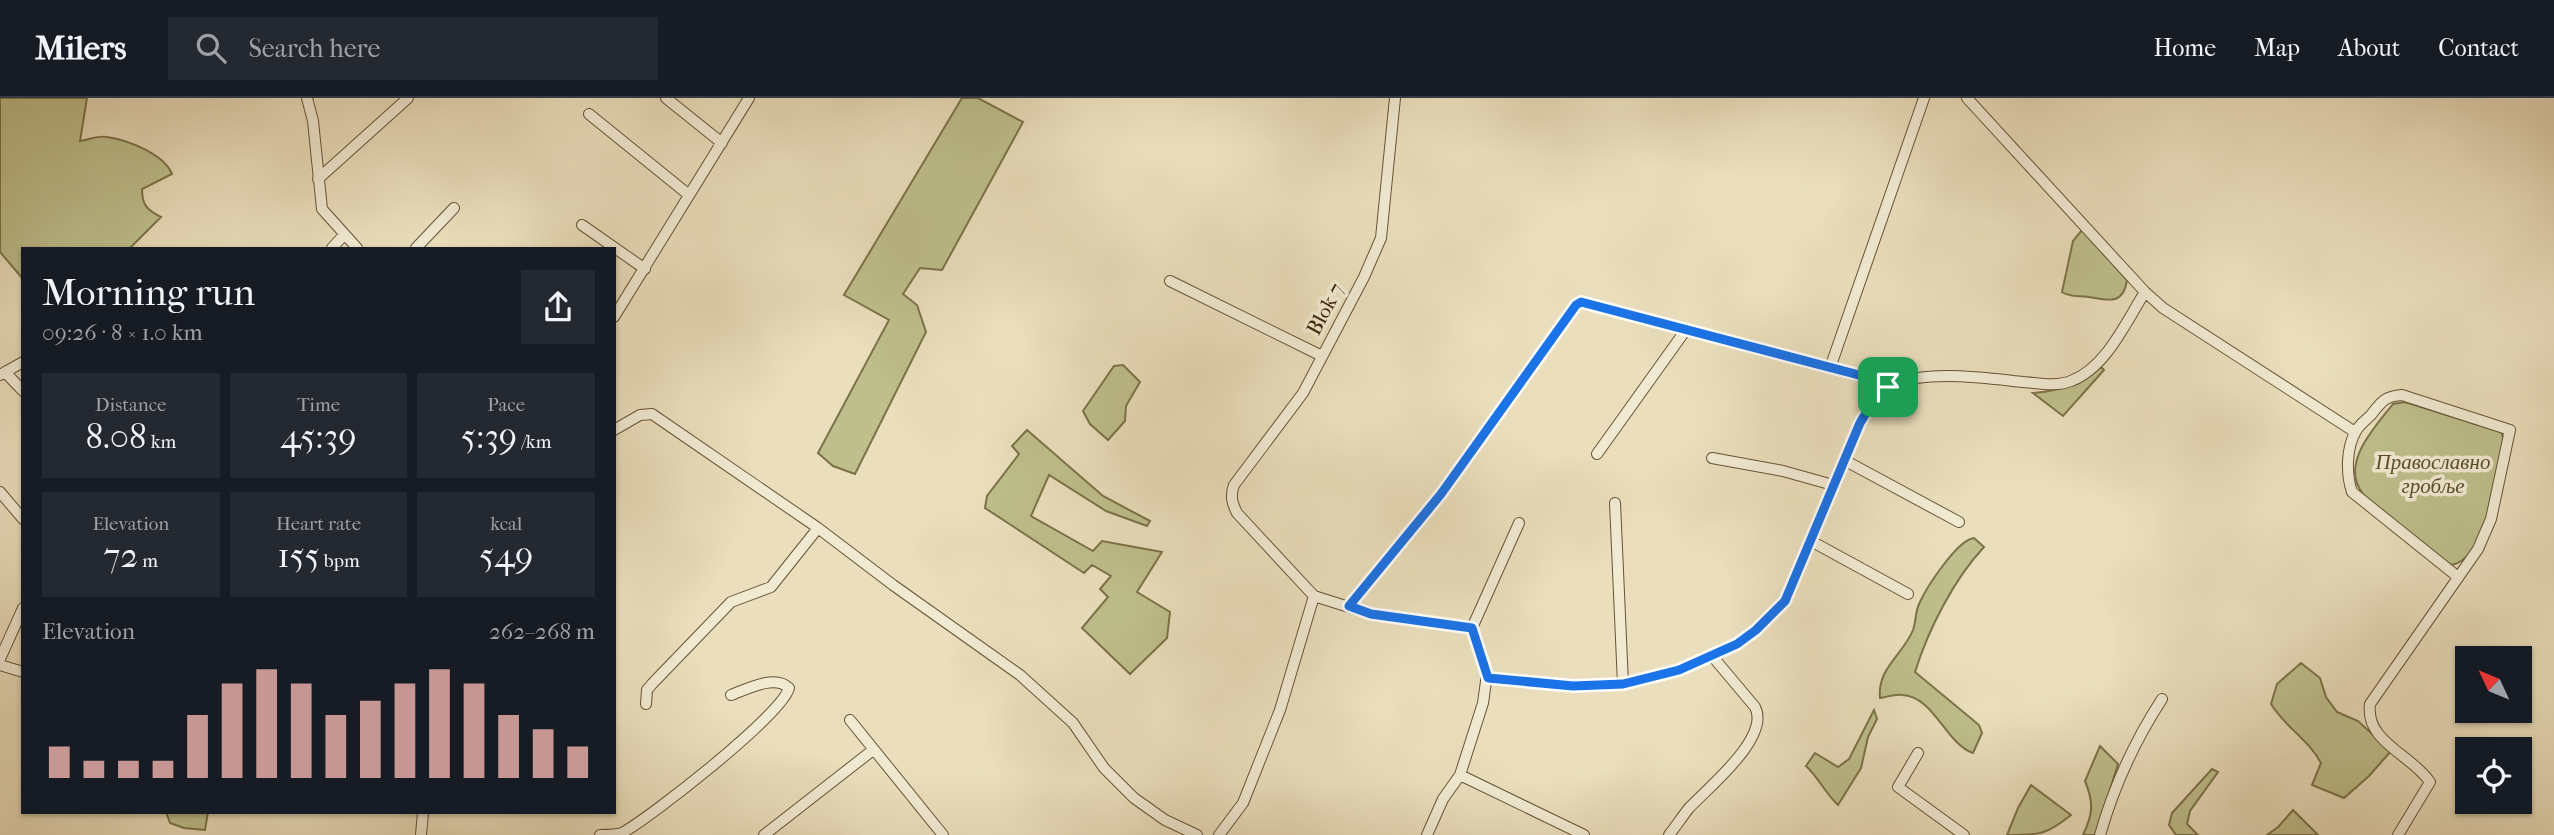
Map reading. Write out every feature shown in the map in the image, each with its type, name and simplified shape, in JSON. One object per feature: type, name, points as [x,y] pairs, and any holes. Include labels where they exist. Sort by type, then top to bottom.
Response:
[{"type":"street","points":[[307,98],[313,121],[322,209],[343,236],[356,247]]},
{"type":"street","points":[[318,179],[408,98]]},
{"type":"street","points":[[666,98],[722,143]]},
{"type":"street","points":[[616,314],[749,98]]},
{"type":"street","name":"Blok 7","points":[[1314,596],[1237,513],[1231,503],[1234,485],[1296,403],[1364,277],[1381,238],[1395,98]]},
{"type":"street","points":[[1830,368],[1924,98]]},
{"type":"street","points":[[1967,98],[2145,292],[2163,308],[2355,432]]},
{"type":"street","points":[[589,114],[689,195]]},
{"type":"street","points":[[417,247],[454,208]]},
{"type":"street","points":[[582,225],[614,247]]},
{"type":"street","points":[[333,247],[343,236]]},
{"type":"street","points":[[616,249],[645,269]]},
{"type":"street","points":[[1170,281],[1322,356]]},
{"type":"street","points":[[1488,678],[1573,686],[1623,684],[1679,670],[1713,657],[1756,630],[1785,601],[1860,423],[1869,408],[1888,387],[1926,378],[1963,376],[2055,385],[2072,381],[2109,350],[2145,292]]},
{"type":"street","points":[[1349,606],[1441,494],[1576,305],[1581,302],[1878,380],[1888,387]]},
{"type":"street","points":[[1597,454],[1685,331]]},
{"type":"street","points":[[21,363],[3,374],[21,389]]},
{"type":"street","points":[[2398,835],[2417,808],[2430,782],[2373,730],[2368,717],[2370,704],[2478,549],[2491,519],[2510,430],[2402,395],[2390,396],[2381,401],[2355,432],[2348,465],[2352,492],[2458,577]]},
{"type":"street","points":[[616,429],[640,415],[652,414],[818,528],[1020,675],[1073,723],[1104,768],[1134,798],[1165,820],[1197,835]]},
{"type":"street","points":[[1712,458],[1783,471],[1833,485]]},
{"type":"street","points":[[1844,460],[1959,522]]},
{"type":"street","points":[[0,492],[21,517]]},
{"type":"street","points":[[1615,503],[1623,684]]},
{"type":"street","points":[[1427,835],[1443,799],[1460,775],[1477,729],[1488,678],[1472,628],[1519,523]]},
{"type":"street","points":[[646,705],[647,690],[731,602],[771,587],[818,528]]},
{"type":"street","points":[[1811,541],[1909,594]]},
{"type":"street","points":[[1219,835],[1243,803],[1280,710],[1314,596],[1371,614],[1472,628]]},
{"type":"street","points":[[21,613],[0,662],[21,671]]},
{"type":"street","points":[[1669,835],[1688,810],[1728,770],[1758,724],[1759,713],[1755,707],[1713,657]]},
{"type":"street","points":[[600,835],[619,835],[705,773],[781,703],[789,688],[785,683],[774,682],[731,695]]},
{"type":"street","points":[[2100,835],[2119,777],[2162,699]]},
{"type":"street","points":[[850,720],[943,835]]},
{"type":"street","points":[[764,835],[873,750]]},
{"type":"street","points":[[1918,753],[1898,788],[1964,835]]},
{"type":"street","points":[[1460,775],[1584,835]]},
{"type":"street","points":[[421,835],[423,814]]},
{"type":"green space","points":[[0,98],[87,98],[80,141],[104,137],[125,141],[153,154],[172,174],[142,189],[146,206],[161,217],[131,247],[21,247],[21,277],[0,252]]},
{"type":"green space","points":[[962,98],[978,98],[1023,122],[942,270],[920,268],[903,294],[917,305],[926,332],[855,474],[833,466],[818,453],[889,320],[844,295]]},
{"type":"green space","points":[[2082,230],[2127,280],[2118,298],[2072,296],[2062,292],[2073,241]]},
{"type":"green space","points":[[1123,365],[1140,382],[1126,406],[1125,421],[1108,440],[1090,424],[1083,411],[1114,366]]},
{"type":"green space","points":[[2101,367],[2104,370],[2063,416],[2033,393],[2069,385]]},
{"type":"green space","name":"Православно гробље","points":[[2405,402],[2501,432],[2504,439],[2483,530],[2464,559],[2452,565],[2370,501],[2357,482],[2355,471],[2362,446],[2393,404]]},
{"type":"green space","points":[[1027,430],[1103,496],[1150,521],[1147,526],[1106,511],[1049,475],[1031,516],[1093,551],[1102,541],[1162,552],[1137,592],[1170,612],[1167,638],[1130,674],[1082,628],[1108,597],[1100,589],[1111,576],[1092,565],[1084,573],[985,508],[987,496],[1019,454],[1012,446]]},
{"type":"green space","points":[[1974,538],[1984,547],[1962,574],[1943,606],[1915,672],[1979,725],[1982,733],[1973,753],[1955,740],[1923,703],[1913,697],[1899,695],[1880,698],[1880,687],[1886,670],[1909,639],[1918,607],[1928,587],[1959,547]]},
{"type":"green space","points":[[2301,663],[2320,678],[2326,697],[2337,712],[2358,721],[2391,751],[2369,776],[2344,798],[2312,785],[2321,763],[2271,704],[2277,684]]},
{"type":"green space","points":[[1874,710],[1877,719],[1868,737],[1861,768],[1838,805],[1806,766],[1815,753],[1838,767],[1849,759]]},
{"type":"green space","points":[[2100,746],[2118,764],[2096,835],[2083,835],[2091,808],[2085,781]]},
{"type":"green space","points":[[2212,769],[2218,772],[2190,811],[2187,824],[2198,835],[2176,835],[2169,825],[2172,813]]},
{"type":"green space","points":[[2031,785],[2071,815],[2042,833],[2007,835],[2018,808]]},
{"type":"green space","points":[[2293,810],[2318,835],[2267,835],[2278,827]]},
{"type":"green space","points":[[167,814],[208,814],[205,830],[184,828],[170,823]]},
{"type":"route","points":[[1581,302],[1878,380],[1888,387],[1869,408],[1860,423],[1785,601],[1756,630],[1713,657],[1679,670],[1623,684],[1573,686],[1488,678],[1472,628],[1371,614],[1349,606],[1441,494],[1576,305],[1581,302]]}]
